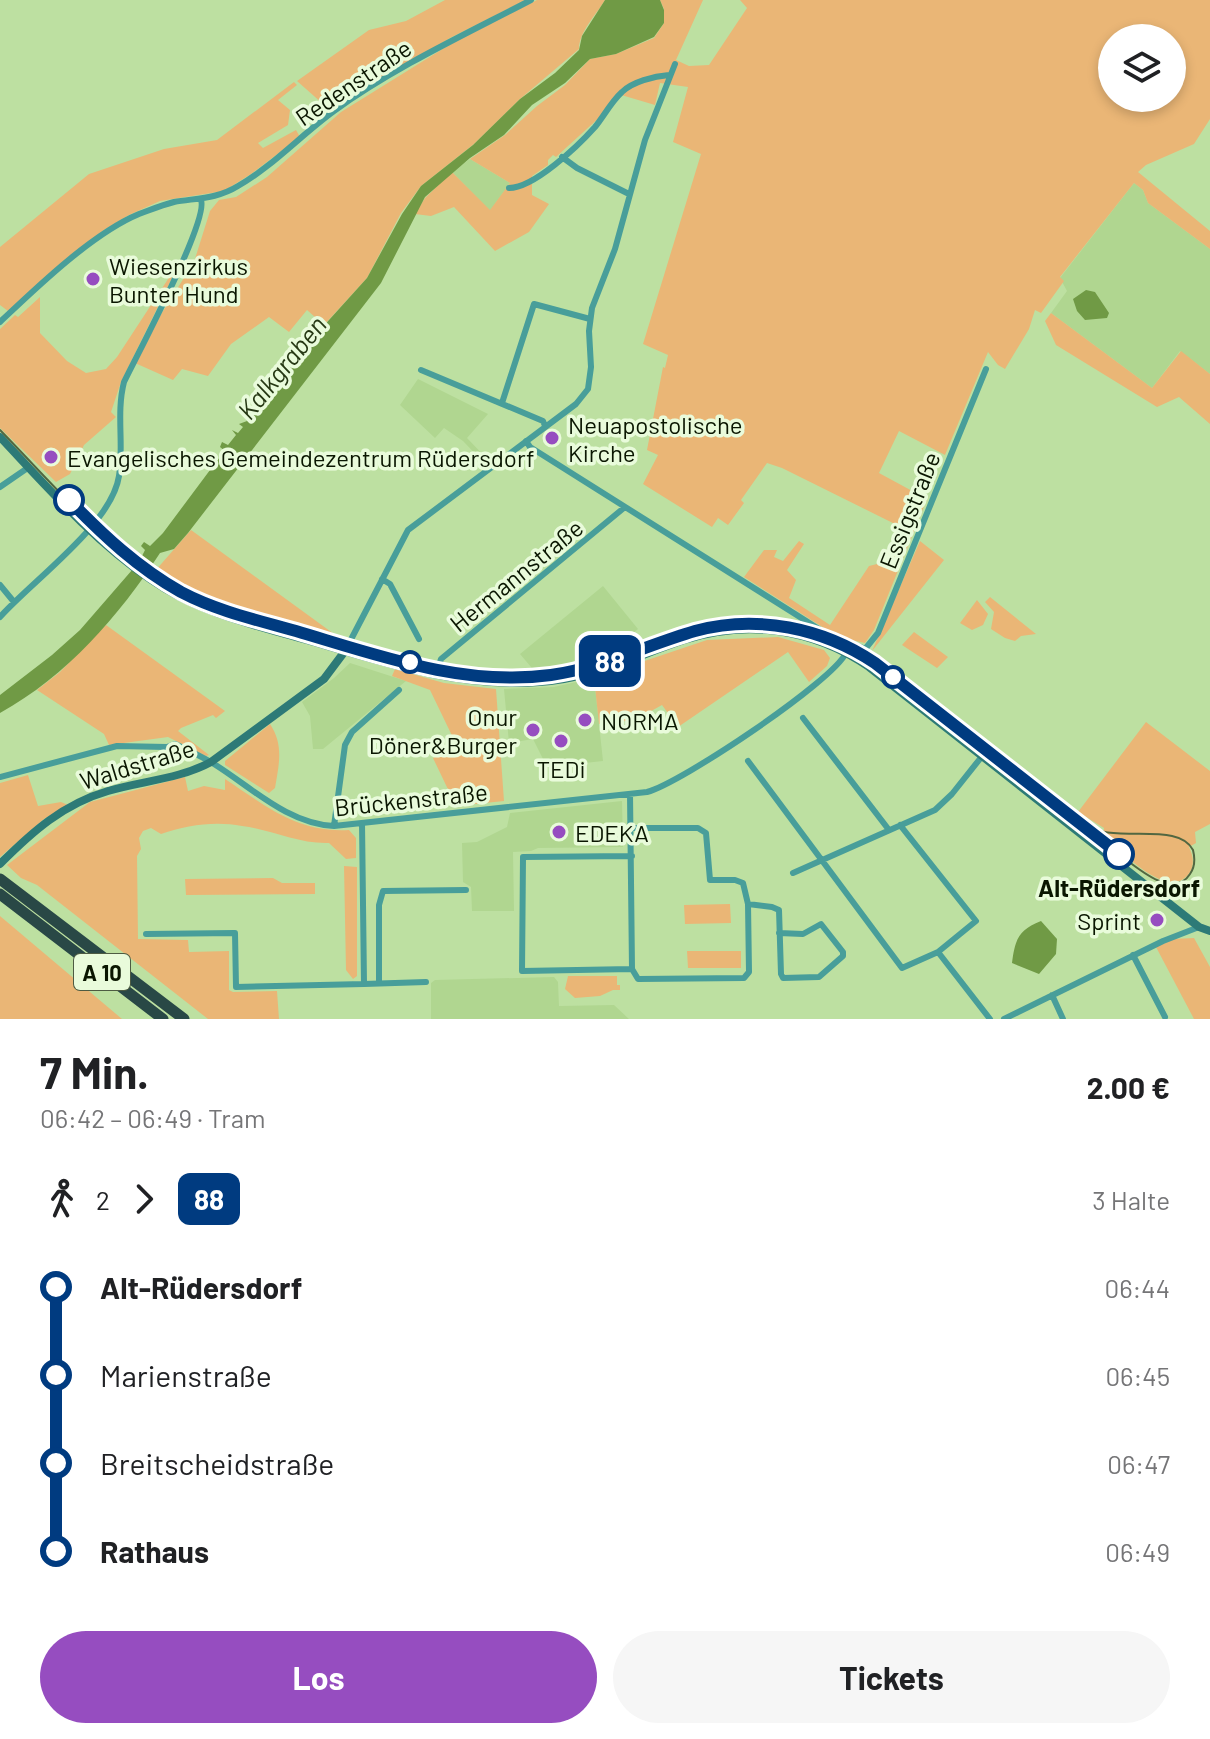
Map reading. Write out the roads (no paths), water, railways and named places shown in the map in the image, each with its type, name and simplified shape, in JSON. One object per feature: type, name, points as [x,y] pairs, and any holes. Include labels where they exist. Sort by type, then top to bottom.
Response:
[{"type":"highway","name":"A 10","points":[[0,879],[45,921],[163,1019]]},
{"type":"highway","name":"A 10","points":[[0,894],[45,921],[184,1019]]},
{"type":"street","name":"Redenstraße","points":[[0,322],[115,227],[168,204],[221,195],[243,184],[334,111],[431,51],[531,0]]},
{"type":"street","points":[[345,651],[408,530],[576,404],[588,389],[590,319],[615,249],[629,194],[675,64]]},
{"type":"street","points":[[509,188],[520,188],[562,157],[593,129],[621,92],[656,76],[669,75]]},
{"type":"street","points":[[562,157],[629,194]]},
{"type":"street","points":[[0,617],[89,529],[113,497],[120,474],[120,401],[124,382],[180,271],[203,212],[201,200]]},
{"type":"street","points":[[502,403],[534,304],[590,319]]},
{"type":"street","name":"Essigstraße","points":[[857,659],[878,633],[986,369]]},
{"type":"street","points":[[421,370],[543,421],[545,426]]},
{"type":"street","points":[[0,437],[89,529],[140,572],[172,593],[214,613],[436,675],[514,683],[552,681],[610,668],[702,635],[737,629],[795,633],[846,653],[983,755],[1199,927],[1210,931]]},
{"type":"street","points":[[526,441],[530,447],[830,636],[866,649]]},
{"type":"street","points":[[0,487],[29,467]]},
{"type":"street","name":"Hermannstraße","points":[[436,675],[441,659],[625,507]]},
{"type":"street","points":[[382,579],[390,584],[419,639]]},
{"type":"street","points":[[0,585],[14,602]]},
{"type":"street","name":"Waldstraße","points":[[0,864],[42,824],[73,805],[108,791],[194,770],[211,762],[328,676],[345,651]]},
{"type":"street","name":"Brückenstraße","points":[[0,777],[121,745],[167,747],[175,744],[211,762],[291,814],[308,822],[334,826],[630,794],[656,790],[684,775],[814,687],[846,653]]},
{"type":"street","points":[[334,826],[345,745],[352,732],[399,690]]},
{"type":"street","points":[[803,718],[889,830]]},
{"type":"street","points":[[793,873],[935,810],[983,755]]},
{"type":"street","points":[[748,761],[902,968],[938,952],[976,921],[900,825]]},
{"type":"street","points":[[630,794],[632,969],[638,979],[744,978],[749,972],[748,904],[741,881],[710,880],[708,836],[704,830],[632,828]]},
{"type":"street","points":[[362,823],[364,984]]},
{"type":"street","points":[[632,856],[523,857],[521,860],[522,971],[632,969]]},
{"type":"street","points":[[379,983],[379,905],[383,891],[466,890]]},
{"type":"street","points":[[748,904],[779,910],[779,933],[783,978],[819,977],[842,960],[843,952],[821,924],[803,934],[779,933]]},
{"type":"street","points":[[1004,1019],[1133,955],[1199,927]]},
{"type":"street","points":[[146,934],[235,933],[236,987],[426,982]]},
{"type":"street","points":[[938,952],[990,1019]]},
{"type":"street","points":[[1133,955],[1165,1017]]},
{"type":"street","points":[[1052,995],[1063,1019]]},
{"type":"tram line","points":[[0,430],[112,543],[154,576],[211,605],[395,659],[480,676],[537,676],[578,670],[694,632],[719,627],[768,625],[816,635],[862,656],[883,670],[1144,873],[1164,883],[1174,884],[1183,881],[1193,868],[1193,850],[1185,841],[1174,836],[1110,833],[1080,823]]},
{"type":"tram line","name":"88","points":[[69,500],[133,560],[197,600],[349,646],[459,674],[516,677],[558,674],[604,663],[692,632],[724,626],[770,625],[814,633],[844,645],[875,663],[1119,854]]},
{"type":"place","name":"Wiesenzirkus Bunter Hund","points":[[93,279]]},
{"type":"place","name":"Neuapostolische Kirche","points":[[552,438]]},
{"type":"place","name":"Evangelisches Gemeindezentrum Rüdersdorf","points":[[51,457]]},
{"type":"place","name":"NORMA","points":[[585,720]]},
{"type":"place","name":"Onur Döner&Burger","points":[[533,730]]},
{"type":"place","name":"TEDi","points":[[561,741]]},
{"type":"place","name":"EDEKA","points":[[559,832]]},
{"type":"place","name":"Alt-Rüdersdorf","points":[[1119,854]]},
{"type":"place","name":"Sprint","points":[[1157,920]]},
{"type":"water label","name":"Kalkgraben","points":[[281,367]]}]
